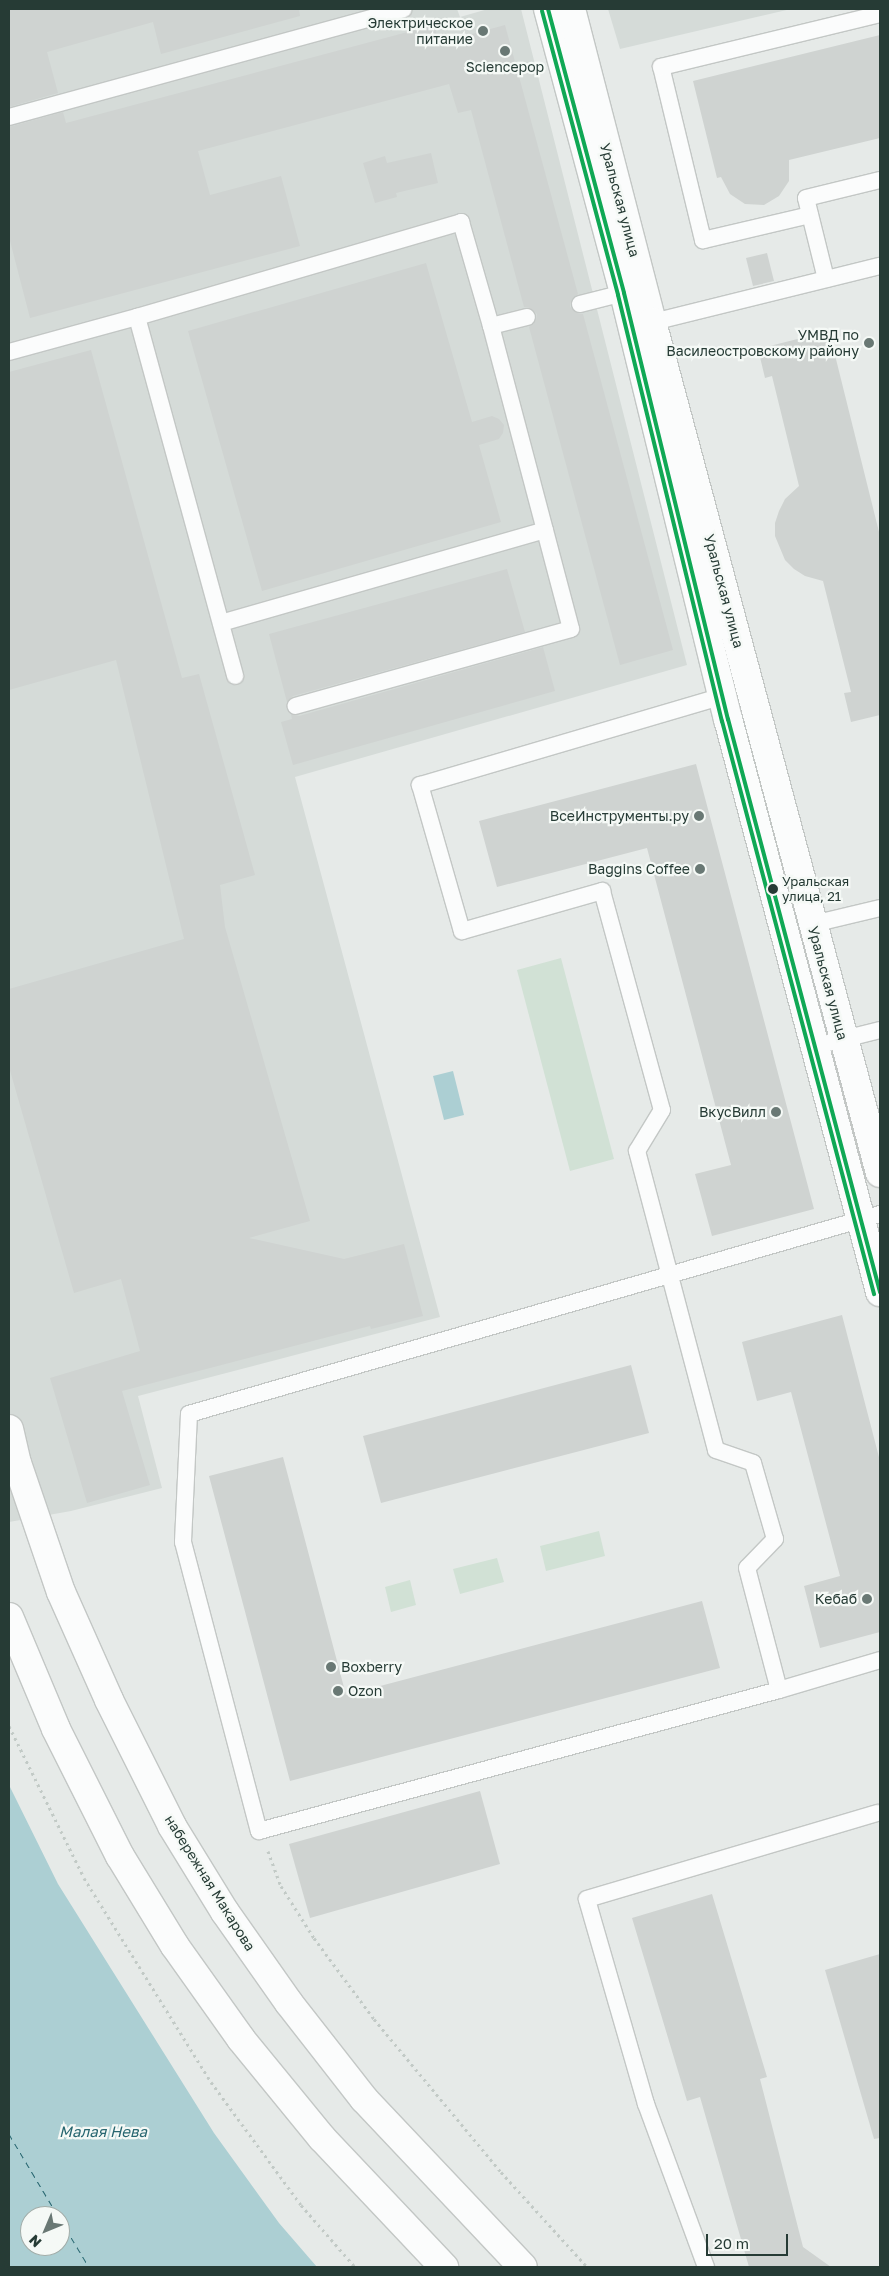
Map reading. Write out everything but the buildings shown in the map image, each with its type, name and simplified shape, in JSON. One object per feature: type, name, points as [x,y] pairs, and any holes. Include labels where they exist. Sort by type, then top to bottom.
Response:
[{"type":"main road","name":"Уральская улица","points":[[548,9],[634,291]]},
{"type":"main road","name":"Уральская улица","points":[[571,9],[723,696],[816,1046],[871,1216],[880,1292]]},
{"type":"main road","name":"Уральская улица","points":[[642,325],[813,924],[880,1173]]},
{"type":"main road","name":"набережная Макарова","points":[[9,1429],[17,1462],[61,1592],[109,1700],[172,1826],[225,1912],[289,2003],[364,2099],[523,2267]]},
{"type":"main road","points":[[9,1617],[56,1728],[120,1856],[175,1946],[241,2039],[322,2138],[444,2267]]},
{"type":"lane","points":[[9,117],[403,9]]},
{"type":"lane","points":[[810,215],[703,240],[661,67],[880,14]]},
{"type":"lane","points":[[826,279],[806,198],[880,180]]},
{"type":"lane","points":[[9,352],[138,317],[461,222],[491,326],[571,629],[296,706]]},
{"type":"lane","points":[[642,325],[880,266]]},
{"type":"lane","points":[[580,304],[634,291]]},
{"type":"lane","points":[[138,317],[235,676]]},
{"type":"lane","points":[[491,326],[527,317]]},
{"type":"lane","points":[[221,623],[545,530]]},
{"type":"lane","points":[[723,696],[420,785],[462,931],[602,891],[662,1110],[637,1151],[716,1450],[753,1463],[775,1539],[747,1568],[779,1690]]},
{"type":"lane","points":[[813,924],[880,908]]},
{"type":"lane","points":[[816,1046],[880,1030]]},
{"type":"lane","points":[[871,1216],[670,1276],[189,1414],[183,1542],[259,1831],[779,1690],[880,1660]]},
{"type":"lane","points":[[706,2267],[646,2104],[587,1899],[878,1813]]},
{"type":"path","points":[[9,1726],[84,1878],[212,2082],[301,2205],[355,2267]]},
{"type":"path","points":[[259,1831],[281,1886],[290,1901],[314,1938],[374,2020],[502,2172],[587,2267]]},
{"type":"shaded area","points":[[9,9],[457,9],[460,17],[488,9],[521,9],[687,665],[295,777],[440,1317],[138,1396],[162,1488],[71,1511],[9,1522]]},
{"type":"shaded area","points":[[608,9],[791,9],[620,49]]},
{"type":"green space","points":[[561,958],[614,1159],[570,1171],[517,970]]},
{"type":"green space","points":[[599,1531],[605,1556],[546,1571],[540,1546]]},
{"type":"green space","points":[[497,1558],[504,1582],[460,1594],[453,1569]]},
{"type":"green space","points":[[410,1580],[416,1605],[391,1612],[385,1587]]},
{"type":"water","points":[[453,1071],[464,1115],[444,1120],[433,1076]]},
{"type":"water","name":"Малая Нева","points":[[9,1785],[58,1884],[214,2133],[279,2223],[317,2267],[9,2267]]},
{"type":"ferry route","points":[[9,2134],[52,2206]]},
{"type":"ferry route","points":[[70,2236],[89,2267]]},
{"type":"transit line","points":[[548,9],[624,293],[728,719],[880,1292]]},
{"type":"transit line","points":[[542,11],[618,295],[722,721],[874,1294]]},
{"type":"place","name":"Электрическое питание","points":[[483,31]]},
{"type":"place","name":"Sciencepop","points":[[505,51]]},
{"type":"place","name":"УМВД по Василеостровскому району","points":[[869,343]]},
{"type":"place","name":"ВсеИнструменты.ру","points":[[699,816]]},
{"type":"place","name":"Baggins Coffee","points":[[700,869]]},
{"type":"place","name":"Уральская улица, 21","points":[[773,889]]},
{"type":"place","name":"ВкусВилл","points":[[776,1112]]},
{"type":"place","name":"Кебаб","points":[[867,1599]]},
{"type":"place","name":"Boxberry","points":[[331,1667]]},
{"type":"place","name":"Ozon","points":[[338,1691]]}]
